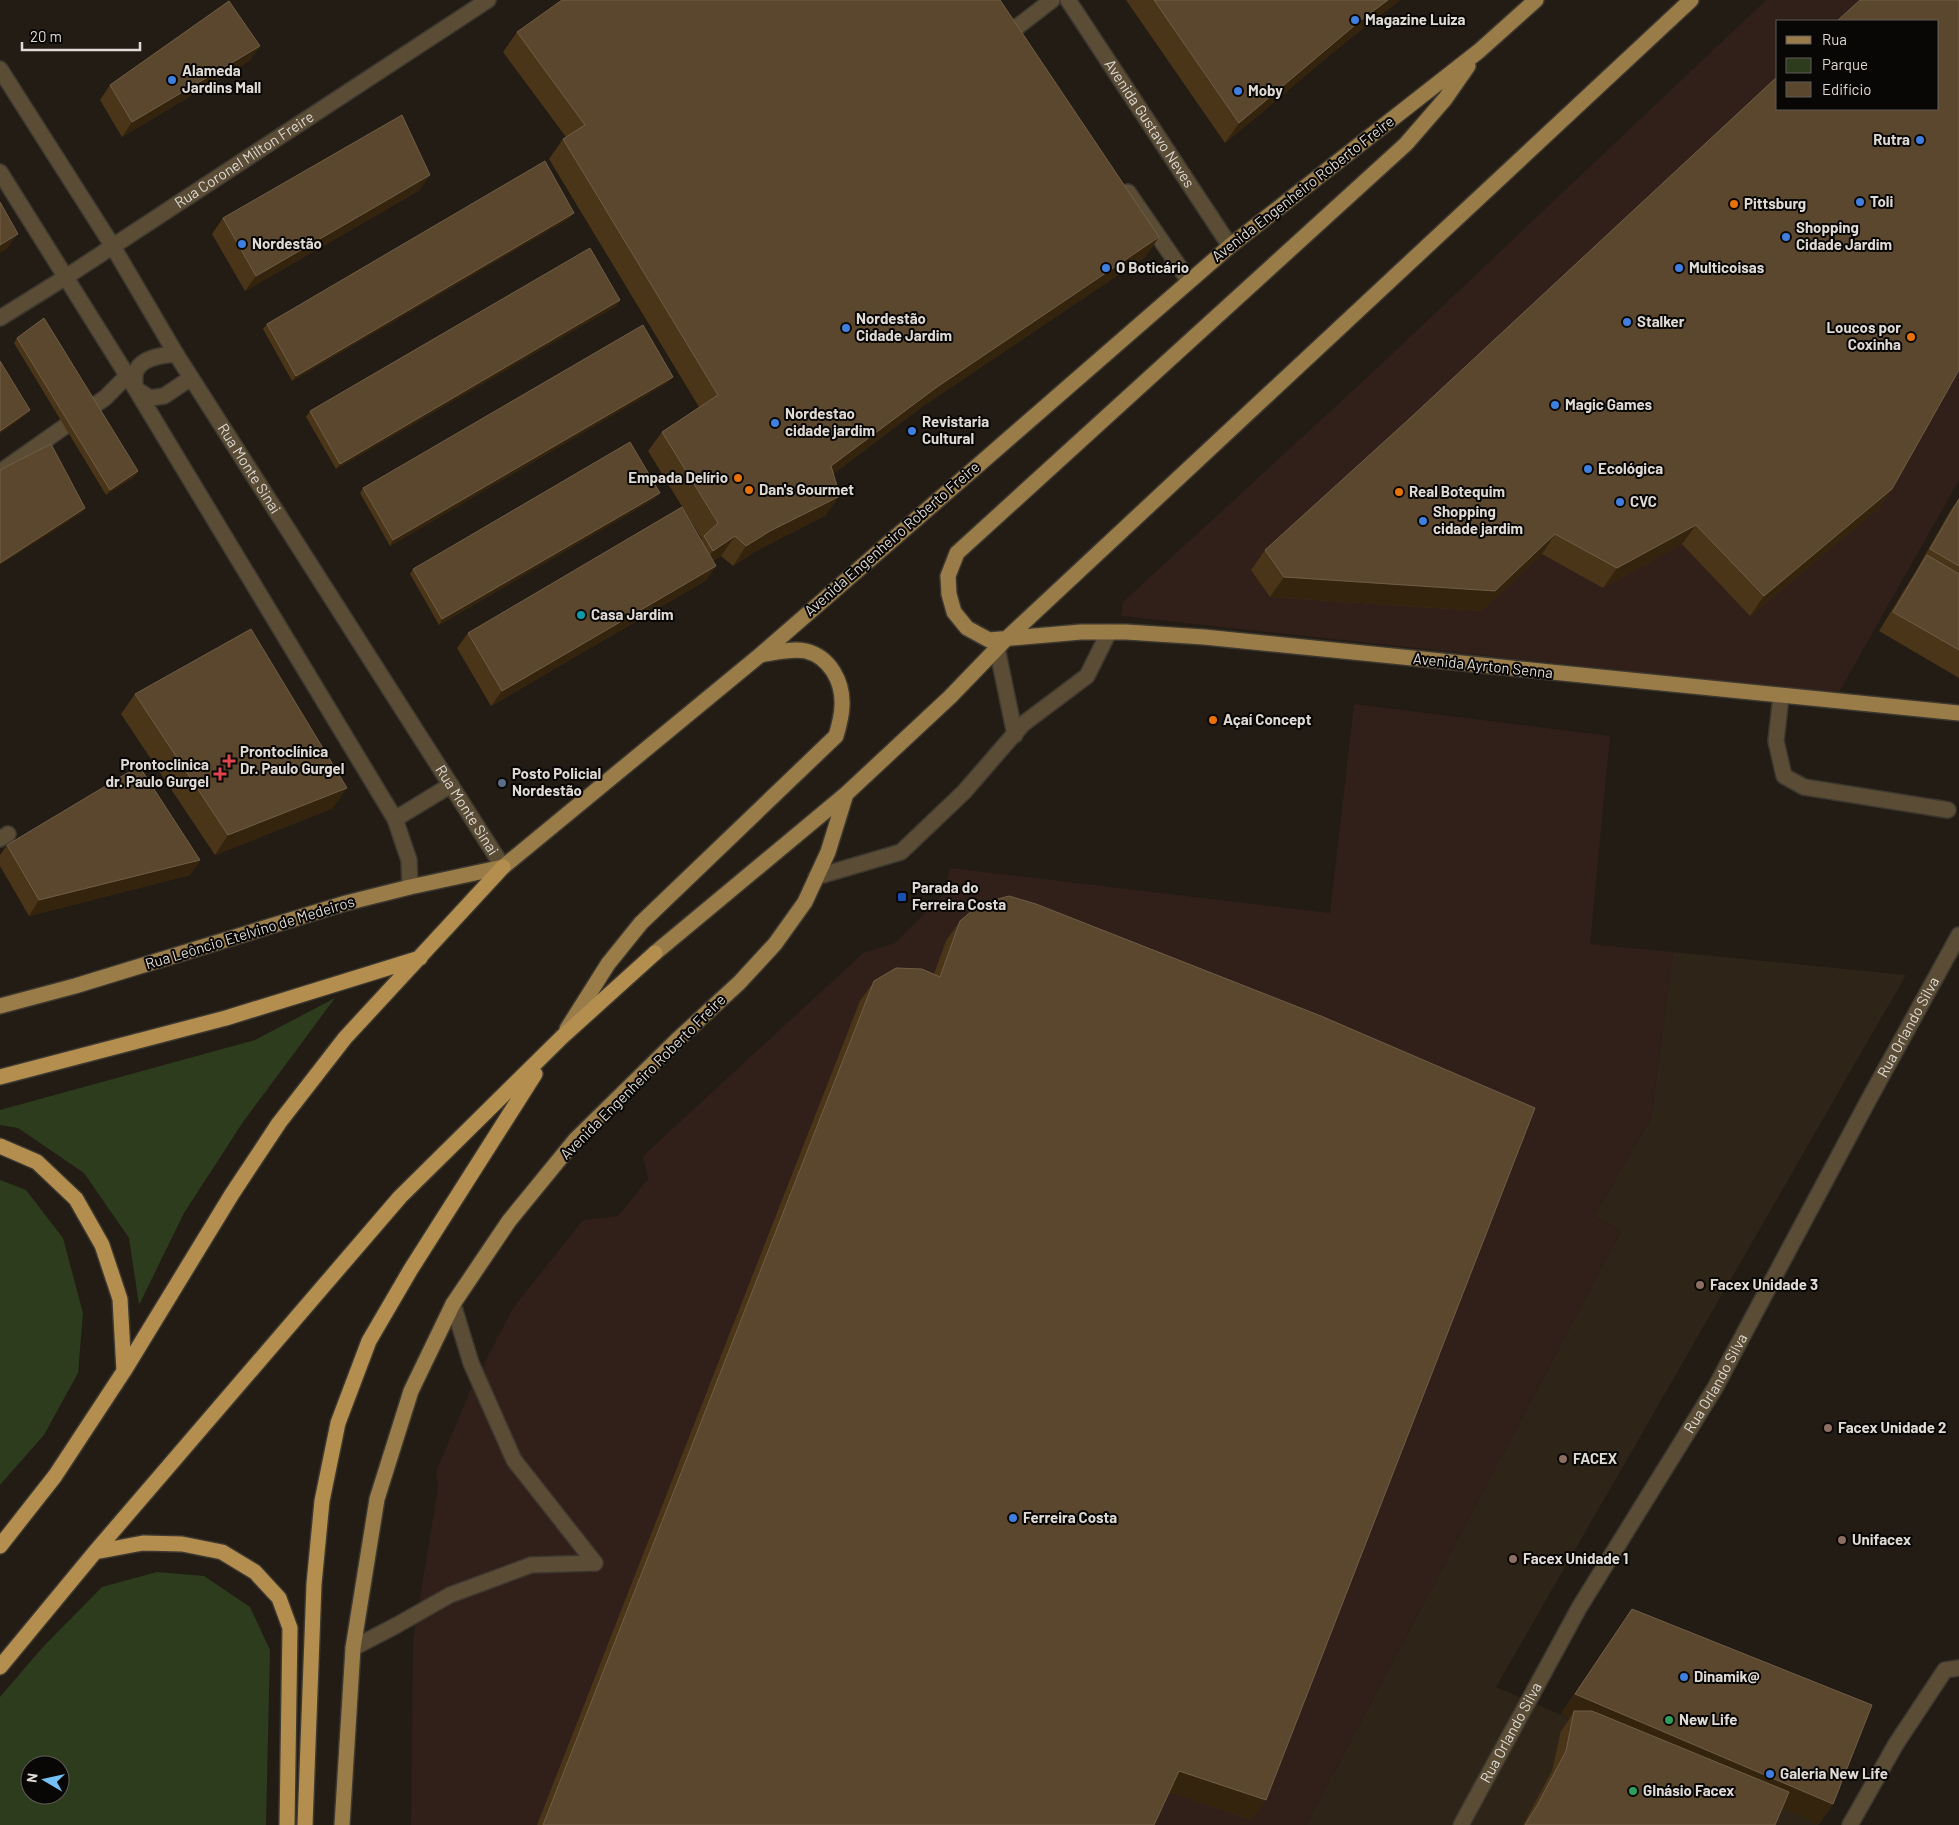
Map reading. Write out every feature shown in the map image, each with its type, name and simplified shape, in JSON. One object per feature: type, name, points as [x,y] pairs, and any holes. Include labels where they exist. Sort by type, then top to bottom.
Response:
[{"type":"highway","points":[[0,1546],[55,1476],[124,1371],[278,1122],[345,1038],[503,867]]},
{"type":"highway","points":[[0,1667],[95,1552],[400,1197],[549,1052],[562,1037],[655,953]]},
{"type":"highway","points":[[0,1077],[226,1018],[421,957]]},
{"type":"highway","points":[[305,1825],[314,1584],[322,1500],[338,1423],[370,1341],[411,1269],[549,1052]]},
{"type":"highway","points":[[0,1146],[37,1162],[76,1199],[102,1245],[120,1299],[124,1371]]},
{"type":"highway","points":[[95,1552],[143,1543],[182,1544],[222,1552],[255,1572],[278,1598],[290,1628],[287,1825]]},
{"type":"main road","name":"Avenida Engenheiro Roberto Freire","points":[[503,867],[759,656],[1188,281],[1479,51],[1536,0]]},
{"type":"main road","name":"Avenida Engenheiro Roberto Freire","points":[[655,953],[846,794],[950,697],[1001,644],[1691,0]]},
{"type":"main road","name":"Avenida Ayrton Senna","points":[[1479,51],[1445,99],[1406,144],[957,553],[948,576],[949,594],[954,612],[967,628],[1001,644],[1081,632],[1204,638],[1959,713]]},
{"type":"main road","points":[[562,1037],[608,964],[641,923],[836,736],[842,706],[841,690],[836,674],[822,658],[806,651],[793,650],[759,656]]},
{"type":"main road","name":"Avenida Engenheiro Roberto Freire","points":[[342,1825],[353,1648],[377,1499],[411,1391],[453,1304],[509,1220],[576,1139],[739,982],[775,944],[805,902],[828,852],[846,794]]},
{"type":"main road","name":"Rua Leôncio Etelvino de Medeiros","points":[[1,1002],[75,986],[346,903],[503,867]]},
{"type":"street","name":"Rua Coronel Milton Freire","points":[[0,318],[66,277],[488,0]]},
{"type":"street","points":[[1008,14],[1019,31],[1052,0]]},
{"type":"street","name":"Avenida Gustavo Neves","points":[[1068,0],[1230,246]]},
{"type":"street","name":"Rua Monte Sinai","points":[[0,69],[112,246],[191,378],[503,867]]},
{"type":"street","points":[[0,172],[131,382],[395,819],[403,837],[409,860],[410,887]]},
{"type":"street","points":[[1122,183],[1188,281]]},
{"type":"street","points":[[92,407],[131,382],[142,363],[158,355],[176,354]]},
{"type":"street","points":[[131,382],[150,398],[164,396],[191,378]]},
{"type":"street","points":[[3,470],[64,426]]},
{"type":"street","points":[[816,877],[901,852],[964,792],[1023,724],[1087,676],[1109,632]]},
{"type":"street","points":[[1001,644],[1015,734]]},
{"type":"street","points":[[1781,696],[1776,741],[1784,776],[1804,787],[1948,810]]},
{"type":"street","points":[[395,819],[451,785]]},
{"type":"street","name":"Rua Orlando Silva","points":[[1461,1825],[1579,1608],[1715,1388],[1959,935]]},
{"type":"street","points":[[353,1648],[450,1596],[531,1565],[595,1563],[514,1460],[471,1363],[453,1304]]},
{"type":"street","points":[[1850,1825],[1891,1752],[1945,1670],[1959,1668]]},
{"type":"shaded area","name":"Shopping Cidade Jardim","points":[[1766,0],[1959,0],[1959,480],[1838,694],[1121,616],[1123,602],[1373,372]]},
{"type":"shaded area","name":"Ferreira Costa","points":[[1354,704],[1610,736],[1590,944],[1673,952],[1651,1118],[1594,1216],[1621,1231],[1306,1825],[411,1825],[413,1641],[438,1487],[436,1472],[469,1393],[513,1308],[583,1220],[618,1216],[648,1179],[643,1156],[863,953],[895,943],[944,894],[950,868],[1330,913]]},
{"type":"shaded area","name":"FACEX","points":[[1673,952],[1906,975],[1496,1687],[1819,1824],[1306,1825],[1621,1231],[1594,1216],[1651,1118]]},
{"type":"green space","points":[[335,998],[243,1122],[184,1213],[139,1305],[129,1238],[84,1173],[18,1128],[0,1125],[0,1110],[255,1040]]},
{"type":"green space","points":[[0,1180],[26,1190],[63,1238],[83,1313],[78,1373],[44,1435],[0,1485]]},
{"type":"green space","points":[[157,1572],[204,1576],[250,1607],[270,1650],[266,1825],[0,1825],[0,1697],[42,1648],[102,1587]]},
{"type":"building","name":"Nordestão Cidade Jardim","points":[[562,0],[1000,0],[1159,237],[937,387],[831,466],[840,496],[770,531],[746,546],[735,536],[713,551],[704,536],[718,523],[662,432],[718,395],[563,139],[585,125],[517,32]]},
{"type":"building","name":"Moby","points":[[1154,0],[1388,0],[1361,20],[1239,123]]},
{"type":"building","name":"Shopping Cidade Jardim","points":[[1860,0],[1959,0],[1959,370],[1892,489],[1764,596],[1696,525],[1617,568],[1555,534],[1495,591],[1284,577],[1265,550],[1408,420],[1776,78],[1776,110],[1939,110],[1939,20],[1838,20]]},
{"type":"building","name":"Alameda Jardins Mall","points":[[229,1],[260,46],[132,122],[110,85]]},
{"type":"building","points":[[402,115],[430,175],[256,276],[223,218]]},
{"type":"building","points":[[545,161],[574,213],[296,376],[267,324]]},
{"type":"building","points":[[0,202],[18,234],[0,245]]},
{"type":"building","points":[[590,248],[620,300],[340,464],[310,411]]},
{"type":"building","points":[[44,318],[138,471],[110,490],[17,338]]},
{"type":"building","points":[[643,325],[673,377],[393,540],[363,488]]},
{"type":"building","points":[[0,361],[30,410],[0,431]]},
{"type":"building","points":[[630,442],[660,493],[442,619],[413,569]]},
{"type":"building","points":[[51,444],[85,508],[0,563],[0,470]]},
{"type":"building","points":[[1959,499],[1959,566],[1930,549]]},
{"type":"building","name":"Casa Jardim","points":[[682,507],[716,566],[502,691],[468,633]]},
{"type":"building","points":[[1927,555],[1959,574],[1959,650],[1893,612]]},
{"type":"building","name":"Prontoclínica Dr. Paulo Gurgel","points":[[251,629],[347,788],[228,835],[135,694]]},
{"type":"building","points":[[139,766],[200,860],[39,900],[7,845]]},
{"type":"building","name":"Ferreira Costa","points":[[1009,896],[1036,904],[1321,1016],[1535,1108],[1266,1800],[1179,1771],[1154,1825],[543,1825],[874,981],[896,968],[922,969],[940,977],[960,921],[980,904]]},
{"type":"building","name":"Galeria New Life","points":[[1632,1609],[1872,1705],[1833,1804],[1575,1694]]},
{"type":"building","name":"GInásio Facex","points":[[1574,1711],[1592,1711],[1789,1792],[1775,1825],[1525,1825],[1566,1751]]},
{"type":"place","name":"Magazine Luiza","points":[[1355,20]]},
{"type":"place","name":"Alameda Jardins Mall","points":[[172,80]]},
{"type":"place","name":"Moby","points":[[1238,91]]},
{"type":"place","name":"Rutra","points":[[1920,140]]},
{"type":"place","name":"Toli","points":[[1860,202]]},
{"type":"place","name":"Pittsburg","points":[[1734,204]]},
{"type":"place","name":"Shopping Cidade Jardim","points":[[1786,237]]},
{"type":"place","name":"Nordestão","points":[[242,244]]},
{"type":"place","name":"O Boticário","points":[[1106,268]]},
{"type":"place","name":"Multicoisas","points":[[1679,268]]},
{"type":"place","name":"Stalker","points":[[1627,322]]},
{"type":"place","name":"Nordestão Cidade Jardim","points":[[846,328]]},
{"type":"place","name":"Loucos por Coxinha","points":[[1911,337]]},
{"type":"place","name":"Magic Games","points":[[1555,405]]},
{"type":"place","name":"Nordestao cidade jardim","points":[[775,423]]},
{"type":"place","name":"Revistaria Cultural","points":[[912,431]]},
{"type":"place","name":"Ecológica","points":[[1588,469]]},
{"type":"place","name":"Empada Delírio","points":[[738,478]]},
{"type":"place","name":"Dan's Gourmet","points":[[749,490]]},
{"type":"place","name":"Real Botequim","points":[[1399,492]]},
{"type":"place","name":"CVC","points":[[1620,502]]},
{"type":"place","name":"Shopping cidade jardim","points":[[1423,521]]},
{"type":"place","name":"Casa Jardim","points":[[581,615]]},
{"type":"place","name":"Açaí Concept","points":[[1213,720]]},
{"type":"place","name":"Prontoclínica Dr. Paulo Gurgel","points":[[229,761]]},
{"type":"place","name":"Prontoclinica dr. Paulo Gurgel","points":[[220,774]]},
{"type":"place","name":"Posto Policial Nordestão","points":[[502,783]]},
{"type":"place","name":"Parada do Ferreira Costa","points":[[902,897]]},
{"type":"place","name":"Facex Unidade 3","points":[[1700,1285]]},
{"type":"place","name":"Facex Unidade 2","points":[[1828,1428]]},
{"type":"place","name":"FACEX","points":[[1563,1459]]},
{"type":"place","name":"Ferreira Costa","points":[[1013,1518]]},
{"type":"place","name":"Unifacex","points":[[1842,1540]]},
{"type":"place","name":"Facex Unidade 1","points":[[1513,1559]]},
{"type":"place","name":"Dinamik@","points":[[1684,1677]]},
{"type":"place","name":"New Life","points":[[1669,1720]]},
{"type":"place","name":"Galeria New Life","points":[[1770,1774]]},
{"type":"place","name":"GInásio Facex","points":[[1633,1791]]}]
